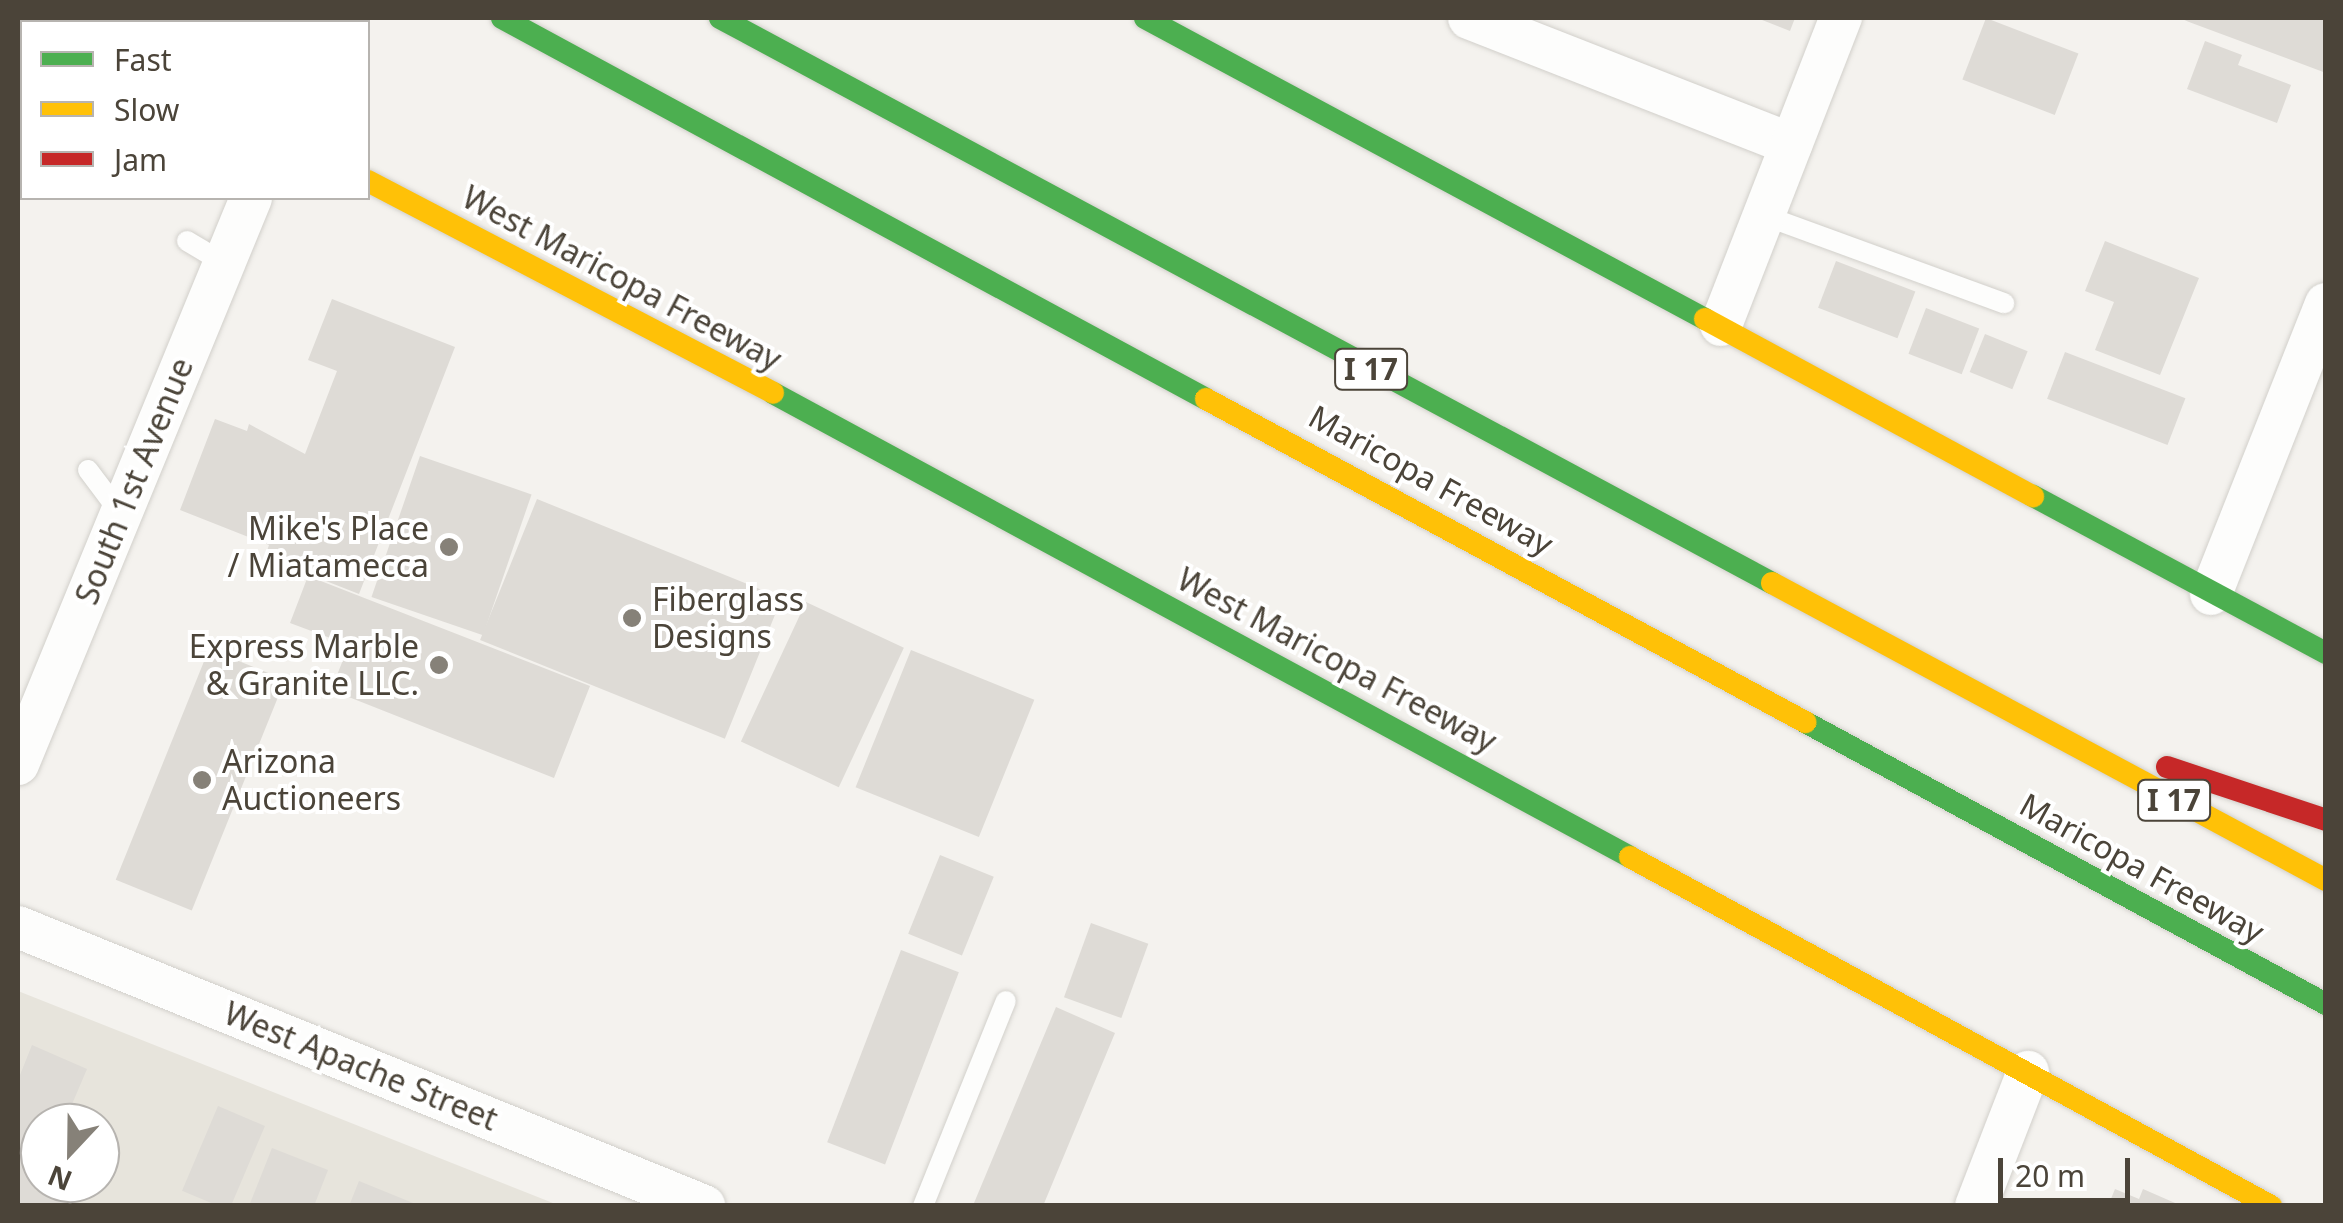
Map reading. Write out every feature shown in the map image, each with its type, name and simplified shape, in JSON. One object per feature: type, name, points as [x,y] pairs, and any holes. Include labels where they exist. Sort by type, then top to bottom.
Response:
[{"type":"main road","name":"Maricopa Freeway","points":[[502,18],[2326,1004]]},
{"type":"main road","name":"Maricopa Freeway","points":[[720,18],[2326,880]]},
{"type":"main road","points":[[1145,18],[1721,325],[2211,594],[2326,652]]},
{"type":"main road","name":"West Maricopa Freeway","points":[[370,182],[888,453],[2271,1206]]},
{"type":"main road","points":[[2022,719],[2326,820]]},
{"type":"main road","points":[[2282,981],[2326,1029]]},
{"type":"street","points":[[1469,18],[1791,144]]},
{"type":"street","points":[[1721,325],[1841,18]]},
{"type":"street","name":"South 1st Avenue","points":[[18,764],[250,200]]},
{"type":"street","points":[[2211,594],[2326,304]]},
{"type":"street","name":"West Apache Street","points":[[18,928],[704,1206]]},
{"type":"street","points":[[1976,1206],[2028,1072]]},
{"type":"lane","points":[[1763,215],[2004,303]]},
{"type":"lane","points":[[187,241],[224,264]]},
{"type":"lane","points":[[88,470],[121,514]]},
{"type":"lane","points":[[924,1206],[1006,1001]]},
{"type":"shaded area","points":[[18,991],[558,1205],[18,1205]]},
{"type":"building","points":[[1757,18],[1795,18],[1790,31]]},
{"type":"building","points":[[1986,18],[2078,53],[2055,115],[1962,80]]},
{"type":"building","points":[[2180,18],[2326,18],[2326,73],[2189,22]]},
{"type":"building","points":[[2205,41],[2242,55],[2238,65],[2291,85],[2277,123],[2187,89]]},
{"type":"building","points":[[2105,241],[2199,278],[2160,375],[2095,350],[2114,302],[2085,291]]},
{"type":"building","points":[[1836,261],[1915,291],[1897,338],[1818,308]]},
{"type":"building","points":[[332,299],[455,347],[359,594],[265,557],[269,545],[180,510],[215,419],[247,431],[249,424],[305,454],[337,371],[308,360]]},
{"type":"building","points":[[1926,308],[1979,328],[1962,374],[1908,354]]},
{"type":"building","points":[[1985,334],[2028,351],[2012,389],[1970,372]]},
{"type":"building","points":[[2065,352],[2185,398],[2168,445],[2047,399]]},
{"type":"building","name":"Mike's Place / Miatamecca","points":[[420,456],[532,494],[483,635],[371,597]]},
{"type":"building","name":"Fiberglass Designs","points":[[537,499],[782,598],[725,739],[480,640]]},
{"type":"building","name":"Express Marble & Granite LLC.","points":[[308,576],[590,686],[554,778],[331,690],[349,645],[290,623]]},
{"type":"building","points":[[806,602],[904,648],[839,787],[741,742]]},
{"type":"building","name":"Arizona Auctioneers","points":[[209,649],[285,680],[192,911],[116,880]]},
{"type":"building","points":[[911,650],[1034,700],[979,837],[856,787]]},
{"type":"building","points":[[940,855],[994,877],[962,956],[908,934]]},
{"type":"building","points":[[1091,923],[1148,944],[1121,1018],[1064,997]]},
{"type":"building","points":[[901,950],[959,972],[885,1165],[827,1142]]},
{"type":"building","points":[[1056,1007],[1115,1033],[1043,1206],[979,1206],[974,1203]]},
{"type":"building","points":[[32,1045],[87,1069],[73,1103],[20,1103],[20,1203],[74,1206],[18,1206],[18,1080]]},
{"type":"building","points":[[218,1106],[265,1126],[231,1206],[218,1206],[182,1191]]},
{"type":"building","points":[[272,1148],[328,1170],[314,1206],[249,1206]]},
{"type":"building","points":[[359,1181],[418,1205],[418,1206],[349,1206]]},
{"type":"building","points":[[2115,1189],[2139,1199],[2143,1189],[2182,1206],[2108,1206]]},
{"type":"traffic: fast","points":[[67,18],[72,20]]},
{"type":"traffic: fast","points":[[502,18],[1206,399]]},
{"type":"traffic: fast","points":[[720,18],[1772,583]]},
{"type":"traffic: fast","points":[[1145,18],[1705,319]]},
{"type":"traffic: fast","points":[[773,393],[1630,857]]},
{"type":"traffic: fast","points":[[2033,496],[2326,653]]},
{"type":"traffic: fast","points":[[1805,722],[2326,1004]]},
{"type":"traffic: slow","points":[[370,182],[773,393]]},
{"type":"traffic: slow","points":[[1705,319],[2033,496]]},
{"type":"traffic: slow","points":[[1206,399],[1805,722]]},
{"type":"traffic: slow","points":[[1772,583],[2326,880]]},
{"type":"traffic: slow","points":[[1630,857],[2271,1206]]},
{"type":"traffic: jam","points":[[2167,767],[2326,820]]},
{"type":"place","name":"Mike's Place / Miatamecca","points":[[449,547]]},
{"type":"place","name":"Fiberglass Designs","points":[[632,618]]},
{"type":"place","name":"Express Marble & Granite LLC.","points":[[439,665]]},
{"type":"place","name":"Arizona Auctioneers","points":[[202,780]]}]
